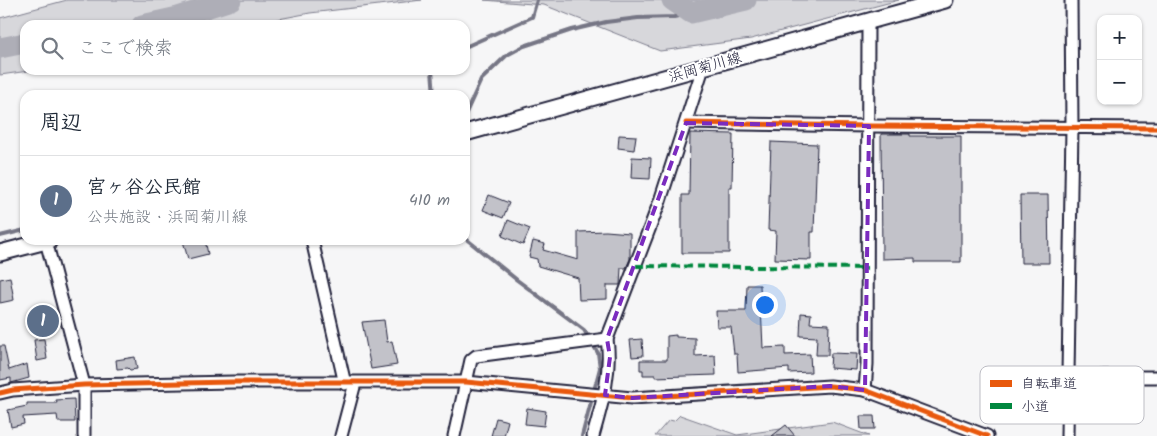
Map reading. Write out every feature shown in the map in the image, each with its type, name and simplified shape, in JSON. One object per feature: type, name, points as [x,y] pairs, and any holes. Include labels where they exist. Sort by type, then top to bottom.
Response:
[{"type":"main road","name":"浜岡菊川線","points":[[470,133],[945,0]]},
{"type":"main road","points":[[0,253],[30,245]]},
{"type":"street","points":[[1068,366],[1072,127],[1071,0]]},
{"type":"street","points":[[865,390],[867,364],[869,126],[868,21]]},
{"type":"street","points":[[593,436],[605,395],[610,357],[607,339],[660,201],[703,68]]},
{"type":"street","points":[[686,122],[869,126],[1157,128]]},
{"type":"street","points":[[49,245],[84,385],[84,436]]},
{"type":"street","points":[[313,245],[350,383],[341,436]]},
{"type":"street","points":[[454,436],[471,360],[476,356],[607,339]]},
{"type":"street","points":[[1144,377],[1157,377]]},
{"type":"street","points":[[0,393],[13,390],[84,385],[233,382],[466,382],[632,398],[830,386],[865,390],[987,436]]},
{"type":"highlighted area","points":[[686,123],[869,126],[865,390],[830,386],[632,398],[605,395],[610,357],[607,339]]},
{"type":"shaded area","points":[[67,0],[422,0],[310,13],[273,20],[20,20],[20,72],[0,75],[0,18]]},
{"type":"shaded area","points":[[484,0],[899,0],[751,39],[660,51],[544,5]]},
{"type":"shaded area","points":[[680,415],[737,435],[832,422],[869,436],[655,436],[669,420],[674,421]]},
{"type":"building","points":[[690,133],[733,134],[732,187],[729,187],[729,253],[682,253],[682,195],[689,195]]},
{"type":"building","points":[[881,134],[961,136],[961,262],[915,262],[915,258],[882,259]]},
{"type":"building","points":[[619,135],[636,136],[634,150],[618,148]]},
{"type":"building","points":[[771,142],[817,144],[814,232],[811,232],[811,260],[775,259],[776,231],[768,230]]},
{"type":"building","points":[[632,157],[651,158],[650,179],[631,178]]},
{"type":"building","points":[[489,195],[509,203],[503,218],[483,210]]},
{"type":"building","points":[[1020,195],[1048,195],[1049,263],[1021,263]]},
{"type":"building","points":[[508,220],[530,229],[523,245],[502,236]]},
{"type":"building","points":[[606,231],[630,233],[630,259],[626,268],[621,268],[620,285],[607,285],[607,299],[579,300],[578,278],[538,266],[537,259],[529,257],[533,241],[545,244],[543,250],[578,260],[578,232]]},
{"type":"building","points":[[184,245],[206,245],[208,254],[188,259]]},
{"type":"building","points":[[10,277],[14,300],[0,303],[0,279]]},
{"type":"building","points":[[747,285],[760,285],[763,348],[785,347],[785,355],[810,354],[811,372],[789,373],[789,368],[738,372],[737,354],[734,354],[731,327],[717,327],[716,311],[746,311]]},
{"type":"building","points":[[45,308],[51,309],[56,328],[35,333],[29,315]]},
{"type":"building","points":[[801,313],[811,314],[810,323],[829,324],[828,355],[816,355],[817,337],[800,336]]},
{"type":"building","points":[[384,320],[387,342],[392,341],[397,365],[371,369],[362,322]]},
{"type":"building","points":[[676,335],[676,337],[695,338],[695,356],[715,355],[716,375],[655,377],[655,375],[643,375],[643,370],[640,370],[640,360],[667,360],[667,336]]},
{"type":"building","points":[[44,339],[47,359],[37,361],[34,340]]},
{"type":"building","points":[[642,339],[643,356],[632,357],[630,340]]},
{"type":"building","points":[[0,346],[4,346],[9,370],[27,364],[29,378],[11,383],[11,378],[0,380]]},
{"type":"building","points":[[831,353],[857,354],[856,370],[830,368]]},
{"type":"building","points":[[135,357],[137,369],[117,369],[116,360]]},
{"type":"building","points":[[74,399],[75,422],[58,422],[57,415],[23,417],[24,424],[11,427],[8,410],[27,406],[27,403],[57,403],[56,400]]},
{"type":"building","points":[[527,408],[546,411],[544,426],[525,424]]},
{"type":"building","points":[[860,416],[874,416],[875,429],[861,429]]},
{"type":"building","points":[[496,418],[508,421],[504,436],[491,436]]},
{"type":"building","points":[[786,425],[795,436],[772,436]]},
{"type":"waterway","points":[[164,20],[231,0]]},
{"type":"waterway","points":[[470,45],[532,17],[537,0]]},
{"type":"waterway","points":[[672,0],[691,13],[746,0]]},
{"type":"waterway","points":[[470,104],[481,80],[507,55],[524,46],[572,30],[606,22],[638,18],[674,17],[691,13]]},
{"type":"waterway","points":[[0,48],[20,44]]},
{"type":"waterway","points":[[432,75],[434,90]]},
{"type":"waterway","points":[[0,236],[20,231]]},
{"type":"waterway","points":[[470,242],[584,330],[598,353],[600,368],[582,436]]},
{"type":"marked path","points":[[636,266],[867,268]]},
{"type":"cycle path","points":[[686,123],[1157,128]]},
{"type":"cycle path","points":[[0,393],[13,390],[84,385],[233,382],[466,382],[632,398],[830,386],[865,390],[987,436]]},
{"type":"place","name":"宮ヶ谷公民館","points":[[43,321]]}]
